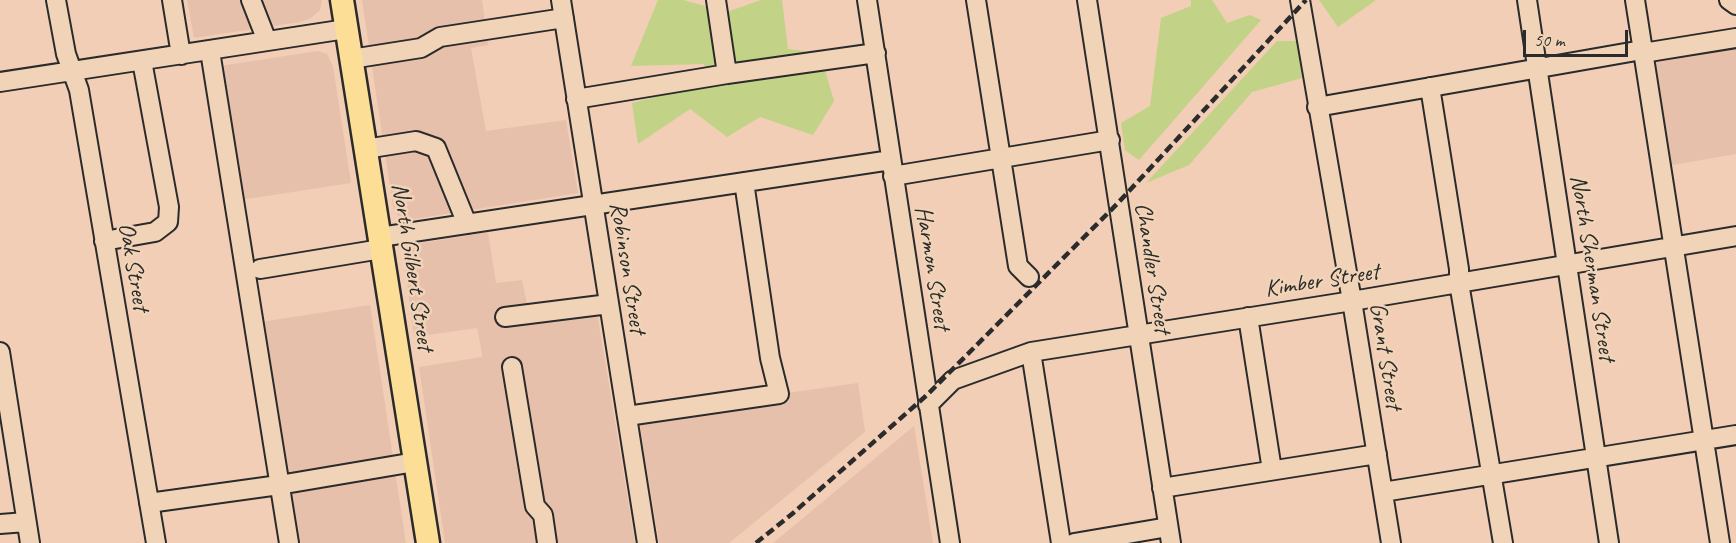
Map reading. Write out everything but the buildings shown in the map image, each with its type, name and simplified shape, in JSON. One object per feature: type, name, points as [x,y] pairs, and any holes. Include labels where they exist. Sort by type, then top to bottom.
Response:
[{"type":"main road","name":"North Gilbert Street","points":[[342,0],[428,543]]},
{"type":"street","name":"Oak Street","points":[[56,0],[66,54],[79,90],[156,543]]},
{"type":"street","points":[[172,0],[182,55]]},
{"type":"street","points":[[251,0],[267,41]]},
{"type":"street","name":"Robinson Street","points":[[561,0],[648,543]]},
{"type":"street","points":[[716,0],[727,74]]},
{"type":"street","name":"Harmon Street","points":[[867,0],[950,543]]},
{"type":"street","points":[[976,0],[1018,266],[1029,277]]},
{"type":"street","name":"Chandler Street","points":[[1087,0],[1170,535]]},
{"type":"street","name":"Grant Street","points":[[1300,0],[1391,543]]},
{"type":"street","name":"North Sherman Street","points":[[1527,0],[1610,543]]},
{"type":"street","points":[[1635,0],[1719,543]]},
{"type":"street","points":[[1729,0],[1736,5]]},
{"type":"street","points":[[351,59],[421,48],[440,37],[564,18]]},
{"type":"street","points":[[0,82],[346,28]]},
{"type":"street","points":[[1317,107],[1537,68],[1736,38]]},
{"type":"street","points":[[210,51],[289,543]]},
{"type":"street","points":[[576,99],[727,74],[876,53]]},
{"type":"street","points":[[105,241],[155,232],[168,222],[169,207],[142,61]]},
{"type":"street","points":[[1430,87],[1459,269],[1459,283],[1503,543]]},
{"type":"street","points":[[260,269],[467,224],[744,182],[1000,158],[1110,140]]},
{"type":"street","points":[[365,148],[416,141],[436,148],[467,224]]},
{"type":"street","points":[[627,416],[779,394],[770,358],[744,182]]},
{"type":"street","name":"Kimber Street","points":[[928,405],[953,380],[1031,352],[1567,266],[1736,236]]},
{"type":"street","points":[[505,317],[609,304]]},
{"type":"street","points":[[1248,317],[1272,470]]},
{"type":"street","points":[[0,352],[30,543]]},
{"type":"street","points":[[1031,352],[1061,543]]},
{"type":"street","points":[[512,367],[535,506],[543,515],[547,543]]},
{"type":"street","points":[[1383,492],[1736,435]]},
{"type":"street","points":[[1162,488],[1377,454]]},
{"type":"street","points":[[148,503],[279,485],[415,462]]},
{"type":"street","points":[[0,524],[26,522]]},
{"type":"street","points":[[1074,543],[1170,535]]},
{"type":"shaded area","points":[[187,0],[322,0],[320,10],[311,18],[300,22],[194,38]]},
{"type":"shaded area","points":[[362,0],[482,0],[488,45],[471,48],[486,131],[566,120],[578,193],[408,220],[398,216],[393,207]]},
{"type":"shaded area","points":[[1736,38],[1736,154],[1661,167],[1643,53]]},
{"type":"shaded area","points":[[318,51],[327,54],[333,66],[351,183],[234,201],[213,67]]},
{"type":"shaded area","points":[[488,232],[496,283],[522,280],[529,314],[596,306],[635,543],[445,543],[419,367],[482,357],[482,353],[477,328],[414,337],[403,252],[409,245]]},
{"type":"shaded area","points":[[370,305],[406,543],[289,543],[254,323]]},
{"type":"shaded area","points":[[858,383],[865,432],[729,543],[659,543],[638,414]]},
{"type":"shaded area","points":[[914,426],[933,543],[773,543]]},
{"type":"green space","points":[[658,0],[683,0],[727,12],[761,0],[782,0],[788,49],[820,53],[834,101],[813,135],[760,117],[727,137],[690,109],[638,144],[632,103],[708,83],[704,64],[631,66]]},
{"type":"green space","points":[[1191,0],[1212,0],[1227,23],[1250,15],[1261,20],[1139,160],[1125,150],[1121,123],[1150,106],[1161,18],[1191,6]]},
{"type":"green space","points":[[1319,0],[1376,0],[1338,27]]},
{"type":"green space","points":[[1277,41],[1298,41],[1302,78],[1252,92],[1189,165],[1146,183]]},
{"type":"railway","points":[[756,543],[927,395],[1117,204],[1306,0]]}]
